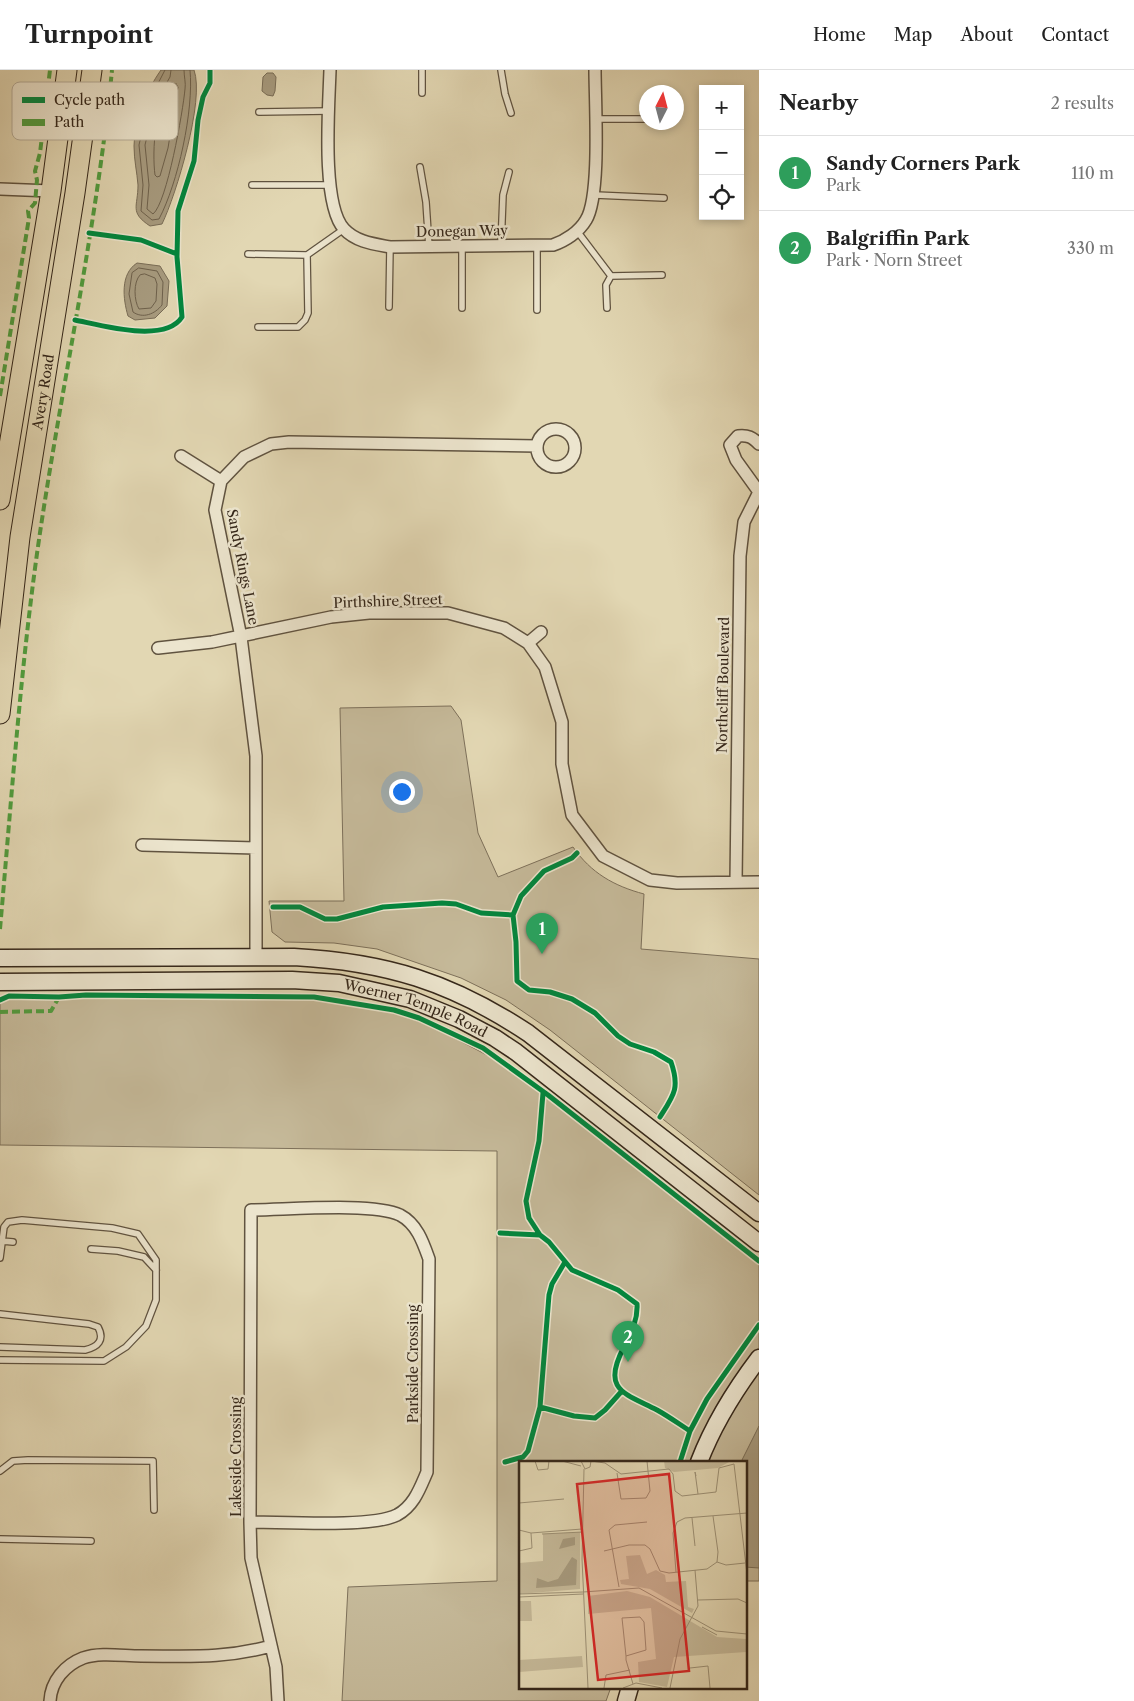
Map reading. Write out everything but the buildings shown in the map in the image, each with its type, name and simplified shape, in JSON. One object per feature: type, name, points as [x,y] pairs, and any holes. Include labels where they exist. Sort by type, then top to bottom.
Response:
[{"type":"main road","name":"Avery Road","points":[[0,500],[4,445],[51,191],[58,140]]},
{"type":"main road","name":"Avery Road","points":[[0,714],[20,537],[82,140]]},
{"type":"main road","name":"Woerner Temple Road","points":[[0,958],[256,957],[333,959],[377,966],[417,976],[456,992],[498,1013],[528,1033],[759,1213]]},
{"type":"main road","name":"Woerner Temple Road","points":[[0,982],[292,980],[339,983],[410,999],[459,1018],[516,1052],[759,1244]]},
{"type":"main road","points":[[699,1461],[711,1430],[730,1396],[759,1358]]},
{"type":"main road","points":[[626,1701],[630,1688]]},
{"type":"street","points":[[330,70],[330,185],[334,211],[344,229]]},
{"type":"street","name":"Donegan Way","points":[[344,229],[366,242],[390,247],[553,245],[577,231],[587,220],[595,195],[595,70]]},
{"type":"street","points":[[0,189],[51,191]]},
{"type":"street","name":"Northcliff Boulevard","points":[[736,882],[740,556],[744,522],[759,492],[736,460],[730,445],[738,436],[753,438],[759,444]]},
{"type":"street","points":[[181,456],[221,481],[244,457],[271,444],[289,442],[537,446]]},
{"type":"street","name":"Sandy Rings Lane","points":[[221,481],[215,510],[241,636],[256,756],[256,957]]},
{"type":"street","name":"Pirthshire Street","points":[[158,648],[241,636],[331,617],[369,614],[448,613],[504,628],[528,643],[545,667],[562,722],[562,764],[572,815],[603,856],[650,880],[677,883],[759,882]]},
{"type":"street","points":[[528,643],[541,632]]},
{"type":"street","points":[[142,845],[256,848]]},
{"type":"street","name":"Parkside Crossing","points":[[250,1522],[371,1522],[397,1515],[417,1497],[427,1472],[429,1259],[420,1234],[401,1216],[375,1208],[251,1210]]},
{"type":"street","name":"Lakeside Crossing","points":[[251,1210],[251,1558],[276,1667],[278,1701]]},
{"type":"street","points":[[50,1701],[50,1691],[56,1679],[73,1663],[85,1658],[110,1656],[212,1657],[242,1654],[270,1646]]},
{"type":"lane","points":[[422,70],[422,94]]},
{"type":"lane","points":[[501,70],[505,94],[511,112]]},
{"type":"lane","points":[[259,112],[329,111]]},
{"type":"lane","points":[[595,119],[639,119]]},
{"type":"lane","points":[[420,167],[426,202],[430,247]]},
{"type":"lane","points":[[501,246],[503,195],[509,172]]},
{"type":"lane","points":[[252,185],[330,185]]},
{"type":"lane","points":[[595,195],[664,198]]},
{"type":"lane","points":[[248,254],[307,255],[344,229]]},
{"type":"lane","points":[[577,231],[611,276]]},
{"type":"lane","points":[[462,246],[462,308]]},
{"type":"lane","points":[[537,246],[537,310]]},
{"type":"lane","points":[[389,307],[390,247]]},
{"type":"lane","points":[[258,327],[298,327],[305,320],[308,313],[307,255]]},
{"type":"lane","points":[[611,276],[662,275]]},
{"type":"lane","points":[[607,308],[606,285],[611,276]]},
{"type":"lane","points":[[0,1258],[4,1227],[8,1222],[22,1220],[112,1228],[138,1234],[156,1260],[156,1300],[146,1326],[126,1347],[104,1361],[0,1360]]},
{"type":"lane","points":[[2,1241],[13,1242]]},
{"type":"lane","points":[[92,1249],[144,1256],[156,1270]]},
{"type":"lane","points":[[0,1314],[89,1324],[98,1327],[101,1332],[100,1341],[95,1348],[85,1350],[0,1346]]},
{"type":"lane","points":[[0,1471],[13,1462],[28,1460],[153,1461],[154,1510]]},
{"type":"lane","points":[[0,1538],[91,1541]]},
{"type":"shaded area","points":[[451,706],[461,720],[478,833],[498,877],[573,847],[587,864],[604,877],[623,887],[644,894],[641,949],[759,959],[759,1195],[550,1030],[506,1000],[461,978],[377,949],[334,943],[285,942],[272,932],[269,901],[344,901],[340,708]]},
{"type":"shaded area","points":[[314,996],[366,1003],[426,1023],[502,1063],[691,1208],[759,1262],[759,1581],[746,1581],[746,1461],[519,1461],[519,1688],[611,1688],[606,1701],[342,1701],[348,1587],[497,1581],[497,1151],[0,1145],[0,997]]},
{"type":"water","points":[[161,70],[194,70],[196,103],[181,170],[168,210],[162,224],[150,226],[139,217],[136,208],[138,185],[134,156],[135,140],[178,140],[178,82],[154,82]]},
{"type":"water","points":[[267,73],[273,73],[276,77],[273,96],[267,95],[262,91],[263,77]]},
{"type":"water","points":[[137,263],[160,266],[169,281],[167,306],[155,318],[135,320],[128,316],[124,295],[125,280]]},
{"type":"water","points":[[759,1426],[759,1568],[746,1567],[746,1461],[742,1461]]},
{"type":"marked path","points":[[49,82],[50,70]]},
{"type":"marked path","points":[[111,82],[112,70]]},
{"type":"marked path","points":[[0,396],[29,218],[28,211],[35,203],[37,180],[35,171],[42,140]]},
{"type":"marked path","points":[[0,929],[34,576],[104,140]]},
{"type":"marked path","points":[[0,1012],[51,1011],[59,997]]},
{"type":"cycle path","points":[[75,320],[115,328],[147,331],[162,330],[174,325],[182,317],[177,257],[178,211],[194,161],[198,120],[203,97],[210,83],[210,70]]},
{"type":"cycle path","points":[[89,233],[141,240],[177,254]]},
{"type":"cycle path","points":[[577,853],[572,858],[544,871],[521,896],[513,915],[517,981],[529,990],[550,992],[572,999],[595,1013],[618,1036],[630,1044],[654,1052],[671,1062],[675,1078],[674,1091],[660,1117]]},
{"type":"cycle path","points":[[273,907],[300,907],[325,919],[337,919],[383,907],[442,903],[456,904],[481,913],[513,915]]},
{"type":"cycle path","points":[[0,1000],[9,996],[59,997],[86,995],[314,997],[394,1010],[419,1018],[483,1048],[548,1095],[759,1261]]},
{"type":"cycle path","points":[[540,1235],[529,1218],[526,1201],[539,1141],[543,1093]]},
{"type":"cycle path","points":[[500,1233],[540,1235],[549,1242],[572,1270],[618,1290],[637,1304],[634,1326],[617,1361],[616,1381],[626,1394],[661,1412],[690,1431]]},
{"type":"cycle path","points":[[565,1262],[552,1284],[549,1295],[540,1407],[574,1416],[595,1418],[621,1392]]},
{"type":"cycle path","points":[[680,1461],[690,1431],[707,1399],[759,1325]]},
{"type":"cycle path","points":[[505,1462],[523,1457],[528,1451],[540,1407]]},
{"type":"place","name":"Sandy Corners Park","points":[[542,954]]},
{"type":"place","name":"Balgriffin Park","points":[[628,1362]]}]
